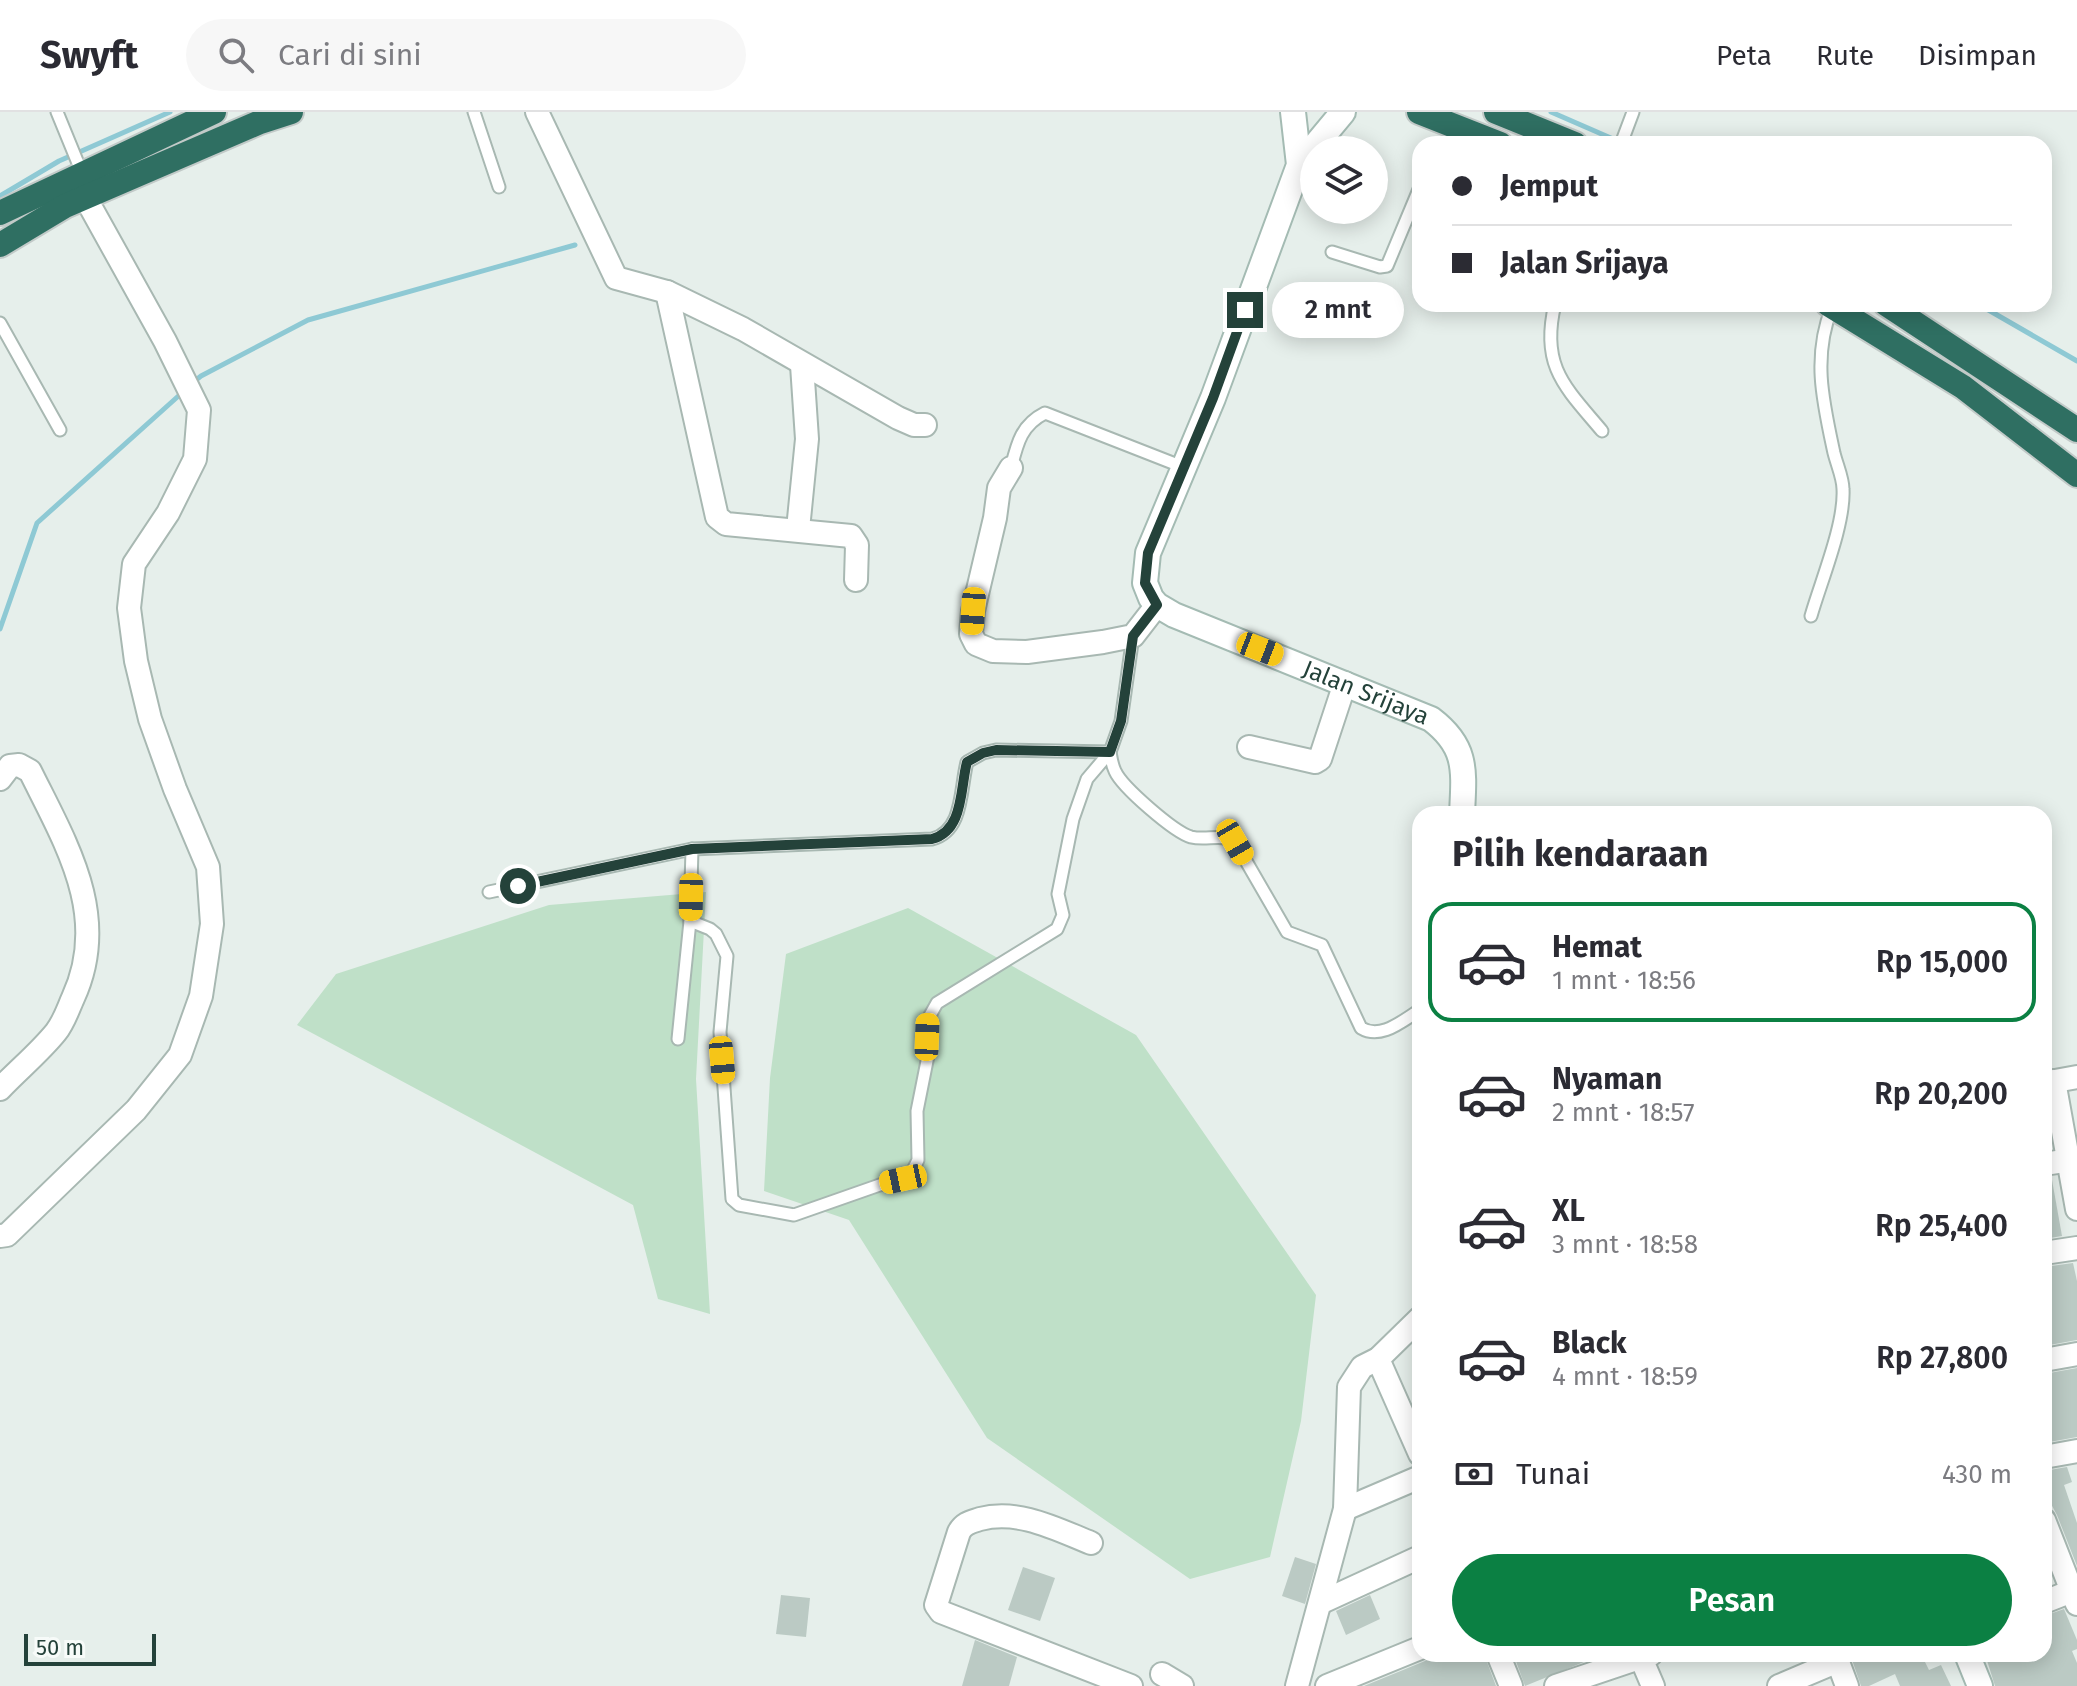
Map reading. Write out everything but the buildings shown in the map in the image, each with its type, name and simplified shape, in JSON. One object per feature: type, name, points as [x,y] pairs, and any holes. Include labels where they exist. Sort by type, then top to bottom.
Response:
[{"type":"highway","points":[[2,206],[80,167],[214,112]]},
{"type":"highway","points":[[0,245],[65,206],[260,122],[291,112]]},
{"type":"highway","points":[[1419,112],[1480,136]]},
{"type":"highway","points":[[1496,112],[1555,136]]},
{"type":"highway","points":[[1841,312],[1963,387],[2077,475]]},
{"type":"highway","points":[[1898,312],[2077,430]]},
{"type":"street","points":[[537,112],[616,278],[667,292],[743,329],[898,418],[914,425],[925,425]]},
{"type":"street","points":[[1293,112],[1299,165]]},
{"type":"street","points":[[1011,468],[999,488],[973,611],[971,634],[976,644],[993,651],[1027,652],[1133,636],[1157,605],[1145,583],[1148,553],[1213,398],[1299,165],[1343,112]]},
{"type":"street","points":[[0,1236],[7,1235],[136,1110],[180,1055],[201,996],[212,924],[208,867],[150,719],[136,661],[129,608],[134,564],[168,513],[195,459],[199,410],[165,341],[85,197]]},
{"type":"street","points":[[667,292],[717,517],[726,524],[798,529],[854,538],[857,545],[856,580]]},
{"type":"street","points":[[798,529],[807,439],[802,365]]},
{"type":"street","name":"Jalan Srijaya","points":[[1157,605],[1174,615],[1421,714],[1445,730],[1454,742],[1464,768],[1462,806]]},
{"type":"street","points":[[1249,747],[1315,762],[1320,759],[1345,683]]},
{"type":"street","points":[[0,779],[10,766],[19,765],[30,771],[65,842],[85,894],[88,933],[80,983],[58,1030],[0,1089]]},
{"type":"street","points":[[2052,1081],[2077,1077]]},
{"type":"street","points":[[2052,1092],[2073,1160],[2077,1209]]},
{"type":"street","points":[[2052,1163],[2073,1160]]},
{"type":"street","points":[[2052,1252],[2077,1248]]},
{"type":"street","points":[[1297,1686],[1345,1509],[1347,1394],[1362,1367],[1378,1359],[1412,1326]]},
{"type":"street","points":[[2052,1359],[2077,1354]]},
{"type":"street","points":[[1378,1359],[1412,1419]]},
{"type":"street","points":[[2052,1456],[2077,1451]]},
{"type":"street","points":[[1345,1509],[1412,1480]]},
{"type":"street","points":[[1091,1543],[1037,1521],[1019,1518],[986,1518],[968,1523],[959,1532],[936,1605],[941,1612],[1131,1686]]},
{"type":"street","points":[[2052,1541],[2074,1598],[2052,1601]]},
{"type":"street","points":[[1322,1602],[1412,1561]]},
{"type":"street","points":[[1327,1686],[1412,1651]]},
{"type":"street","points":[[1501,1662],[1511,1686]]},
{"type":"street","points":[[1556,1686],[1628,1662]]},
{"type":"street","points":[[1647,1662],[1653,1686]]},
{"type":"street","points":[[1779,1686],[1829,1662]]},
{"type":"street","points":[[1838,1662],[1847,1686]]},
{"type":"street","points":[[1970,1662],[1980,1686]]},
{"type":"street","points":[[1162,1674],[1182,1686]]},
{"type":"lane","points":[[57,112],[80,167]]},
{"type":"lane","points":[[474,112],[499,187]]},
{"type":"lane","points":[[1624,136],[1633,112]]},
{"type":"lane","points":[[1332,252],[1380,267],[1387,266],[1412,206]]},
{"type":"lane","points":[[1553,312],[1553,362],[1561,382],[1602,431]]},
{"type":"lane","points":[[1811,616],[1841,514],[1843,488],[1823,395],[1820,354],[1828,312]]},
{"type":"lane","points":[[0,323],[60,430]]},
{"type":"lane","points":[[1011,468],[1019,437],[1045,413],[1184,467]]},
{"type":"lane","points":[[690,921],[716,934],[727,956],[720,1032],[732,1199],[739,1205],[794,1215],[873,1186],[903,1179],[916,1168],[918,1160],[917,1111],[929,1051],[928,1019],[937,1003],[1057,929],[1063,915],[1058,894],[1080,794],[1094,770],[1110,752],[1121,721],[1133,636]]},
{"type":"lane","points":[[489,892],[692,849],[932,839],[942,836],[956,819],[967,762],[974,757],[996,750],[1110,752]]},
{"type":"lane","points":[[1110,752],[1113,769],[1121,781],[1179,832],[1200,839],[1227,838],[1235,842],[1287,932],[1322,945],[1361,1028],[1365,1031],[1382,1031],[1412,1014]]},
{"type":"lane","points":[[678,1039],[690,921],[692,849]]},
{"type":"green space","points":[[706,892],[696,1079],[710,1314],[658,1299],[633,1205],[297,1025],[336,974],[549,905]]},
{"type":"green space","points":[[908,908],[1136,1035],[1316,1295],[1301,1421],[1270,1557],[1190,1579],[987,1438],[849,1220],[764,1191],[770,1078],[786,954]]},
{"type":"waterway","points":[[0,196],[59,161],[170,112]]},
{"type":"waterway","points":[[1551,112],[1606,136]]},
{"type":"waterway","points":[[191,384],[308,320],[575,245]]},
{"type":"waterway","points":[[1992,312],[2077,361]]},
{"type":"waterway","points":[[0,629],[37,523],[184,391]]},
{"type":"route","points":[[518,886],[692,849],[932,839],[942,836],[956,819],[967,762],[974,757],[996,750],[1110,752],[1121,721],[1133,636],[1157,605],[1145,583],[1148,553],[1213,398],[1245,310]]}]
